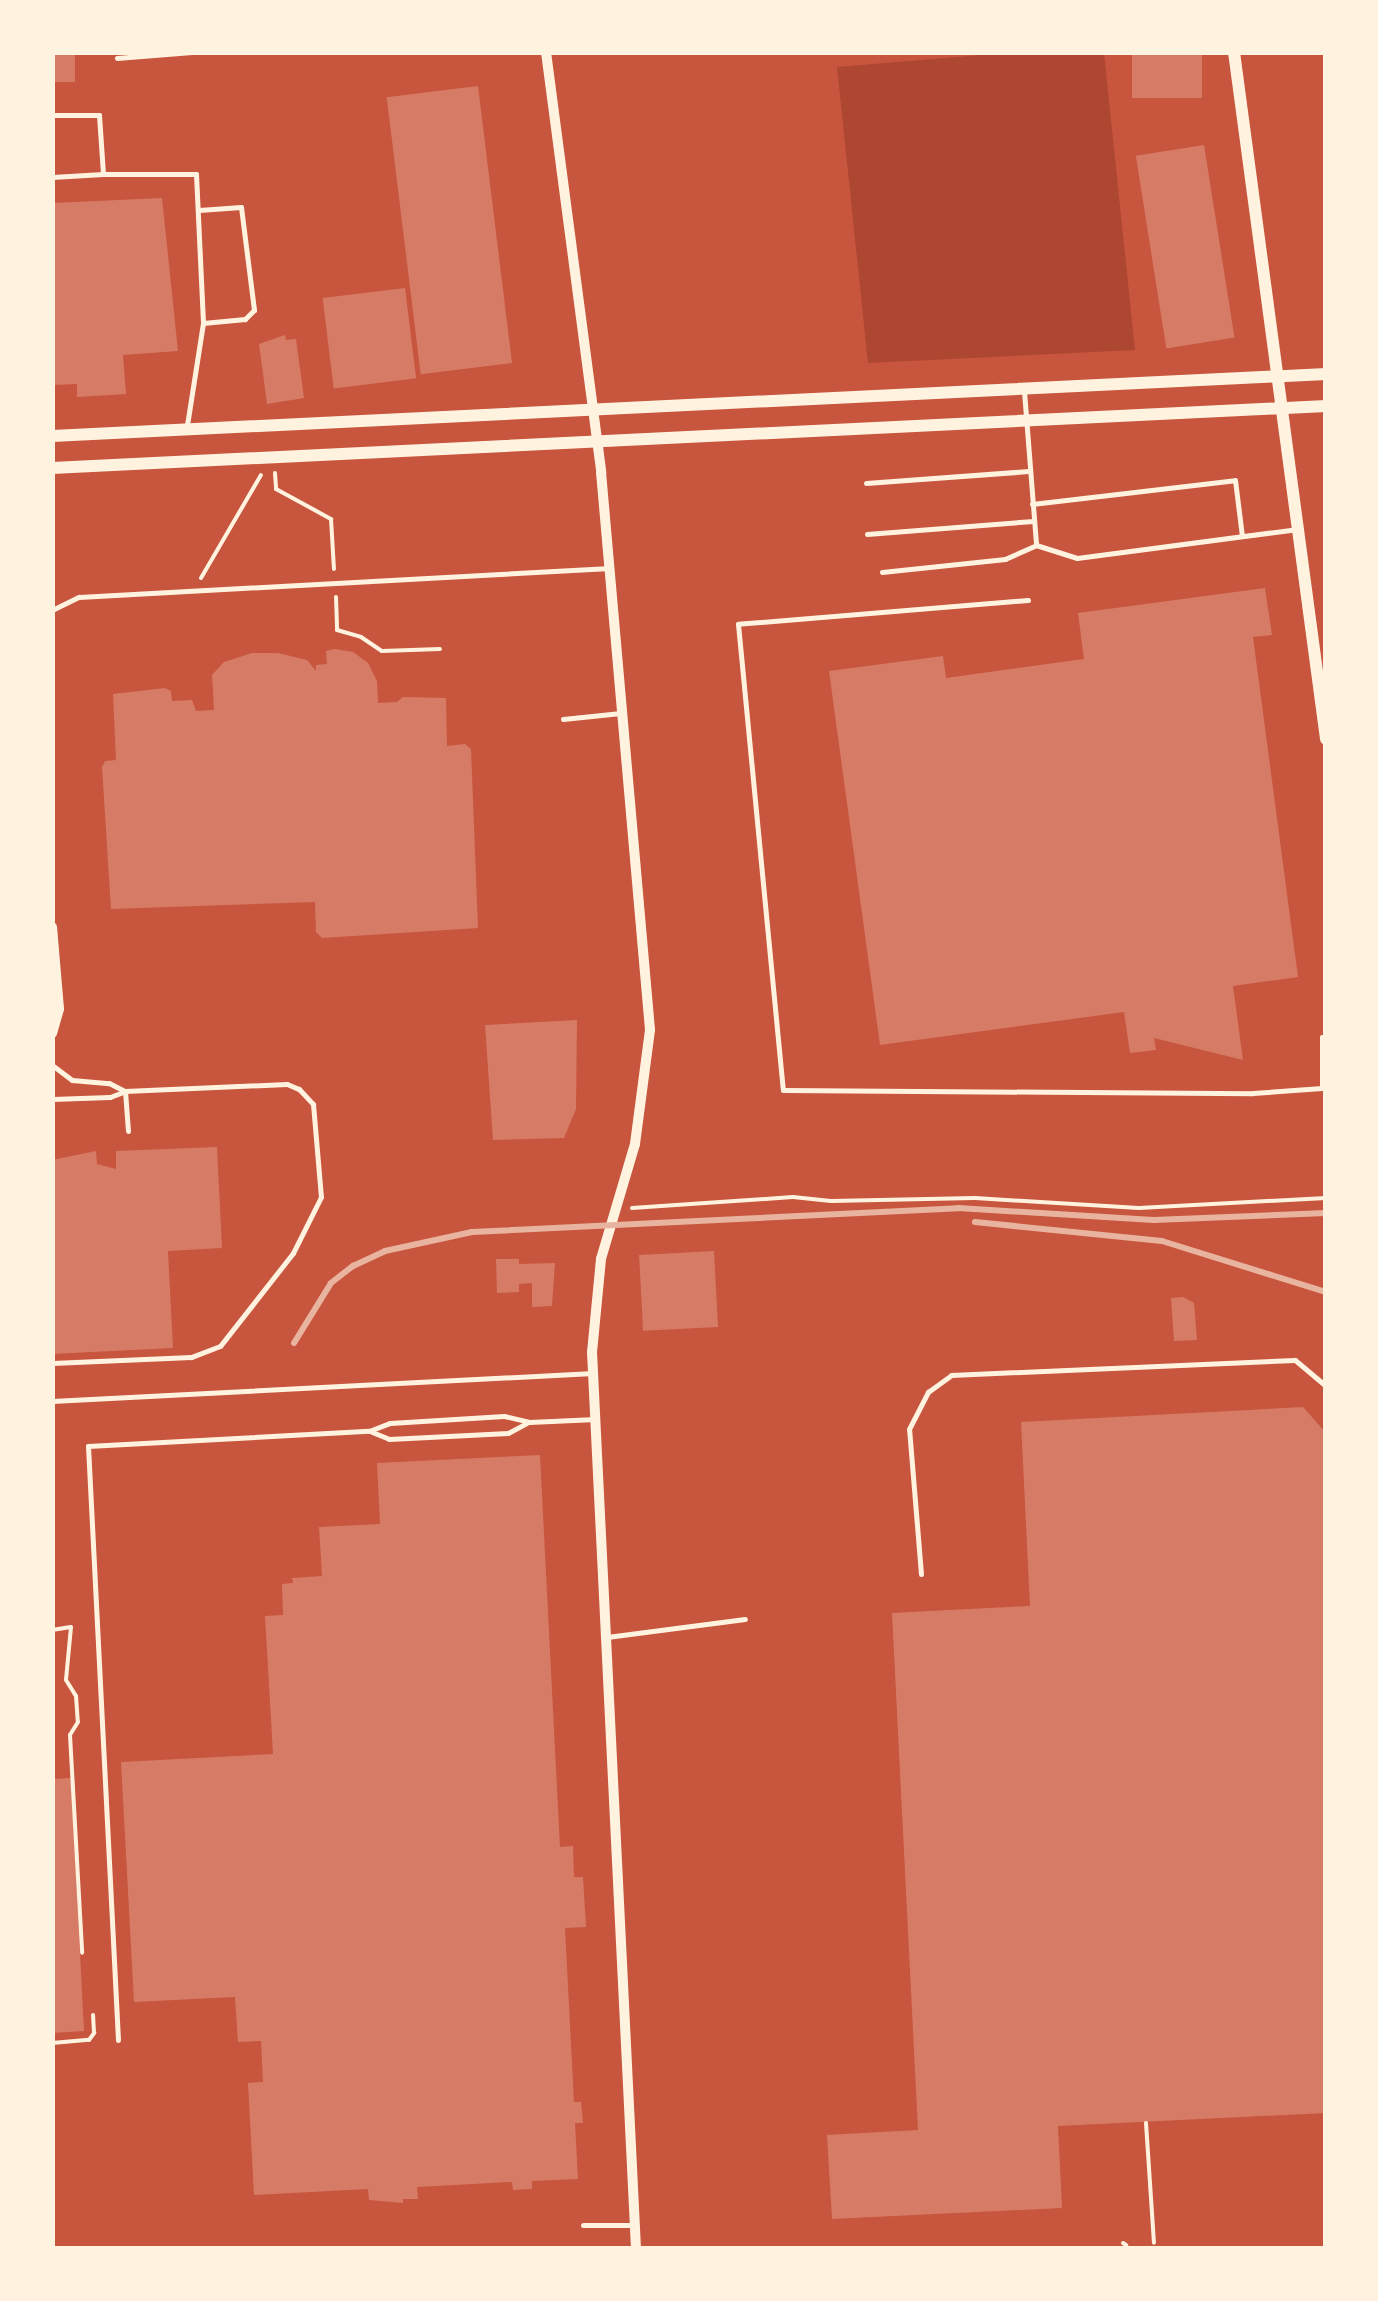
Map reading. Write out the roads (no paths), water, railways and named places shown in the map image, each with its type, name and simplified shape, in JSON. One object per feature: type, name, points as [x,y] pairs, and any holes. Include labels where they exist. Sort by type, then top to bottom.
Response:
[{"type":"street","points":[[546,52],[594,412],[650,1030],[640,1120],[613,1210],[596,1290],[593,1373],[636,2248]]},
{"type":"street","points":[[1234,52],[1326,739]]},
{"type":"street","points":[[52,436],[1326,374]]},
{"type":"street","points":[[52,468],[1326,406]]},
{"type":"street","points":[[52,927],[59,1009],[52,1033]]},
{"type":"lane","points":[[117,58],[192,52]]},
{"type":"lane","points":[[52,116],[99,114],[102,174]]},
{"type":"lane","points":[[52,176],[196,174],[203,323],[187,430]]},
{"type":"lane","points":[[198,210],[241,207],[254,310],[245,319],[203,323]]},
{"type":"lane","points":[[1024,388],[1036,546]]},
{"type":"lane","points":[[866,482],[1029,471]]},
{"type":"lane","points":[[1032,504],[1235,480],[1242,536]]},
{"type":"lane","points":[[866,534],[1033,521]]},
{"type":"lane","points":[[882,572],[1006,558],[1036,546],[1077,558],[1297,528]]},
{"type":"lane","points":[[52,610],[80,597],[610,568]]},
{"type":"lane","points":[[1028,600],[738,624],[783,1090],[1252,1094],[1324,1089],[1322,1037],[1326,1037]]},
{"type":"lane","points":[[564,718],[624,712]]},
{"type":"lane","points":[[52,1065],[72,1080],[109,1083],[126,1090]]},
{"type":"lane","points":[[52,1099],[110,1097],[126,1090],[287,1084],[299,1089],[313,1104],[321,1197],[293,1254],[220,1346],[191,1357],[52,1364]]},
{"type":"lane","points":[[126,1090],[128,1131]]},
{"type":"lane","points":[[921,1574],[910,1428],[928,1392],[951,1375],[1296,1360],[1326,1386]]},
{"type":"lane","points":[[52,1401],[593,1373]]},
{"type":"lane","points":[[118,2040],[88,1446],[369,1431],[390,1423],[485,1417],[529,1422],[596,1419]]},
{"type":"lane","points":[[369,1431],[389,1438],[508,1433],[529,1422]]},
{"type":"lane","points":[[607,1637],[745,1620]]},
{"type":"lane","points":[[583,2225],[635,2224]]},
{"type":"railway","points":[[294,1343],[331,1283],[353,1266],[385,1251],[472,1232],[958,1208],[1154,1220],[1326,1213]]},
{"type":"railway","points":[[975,1222],[1162,1241],[1326,1292]]}]
